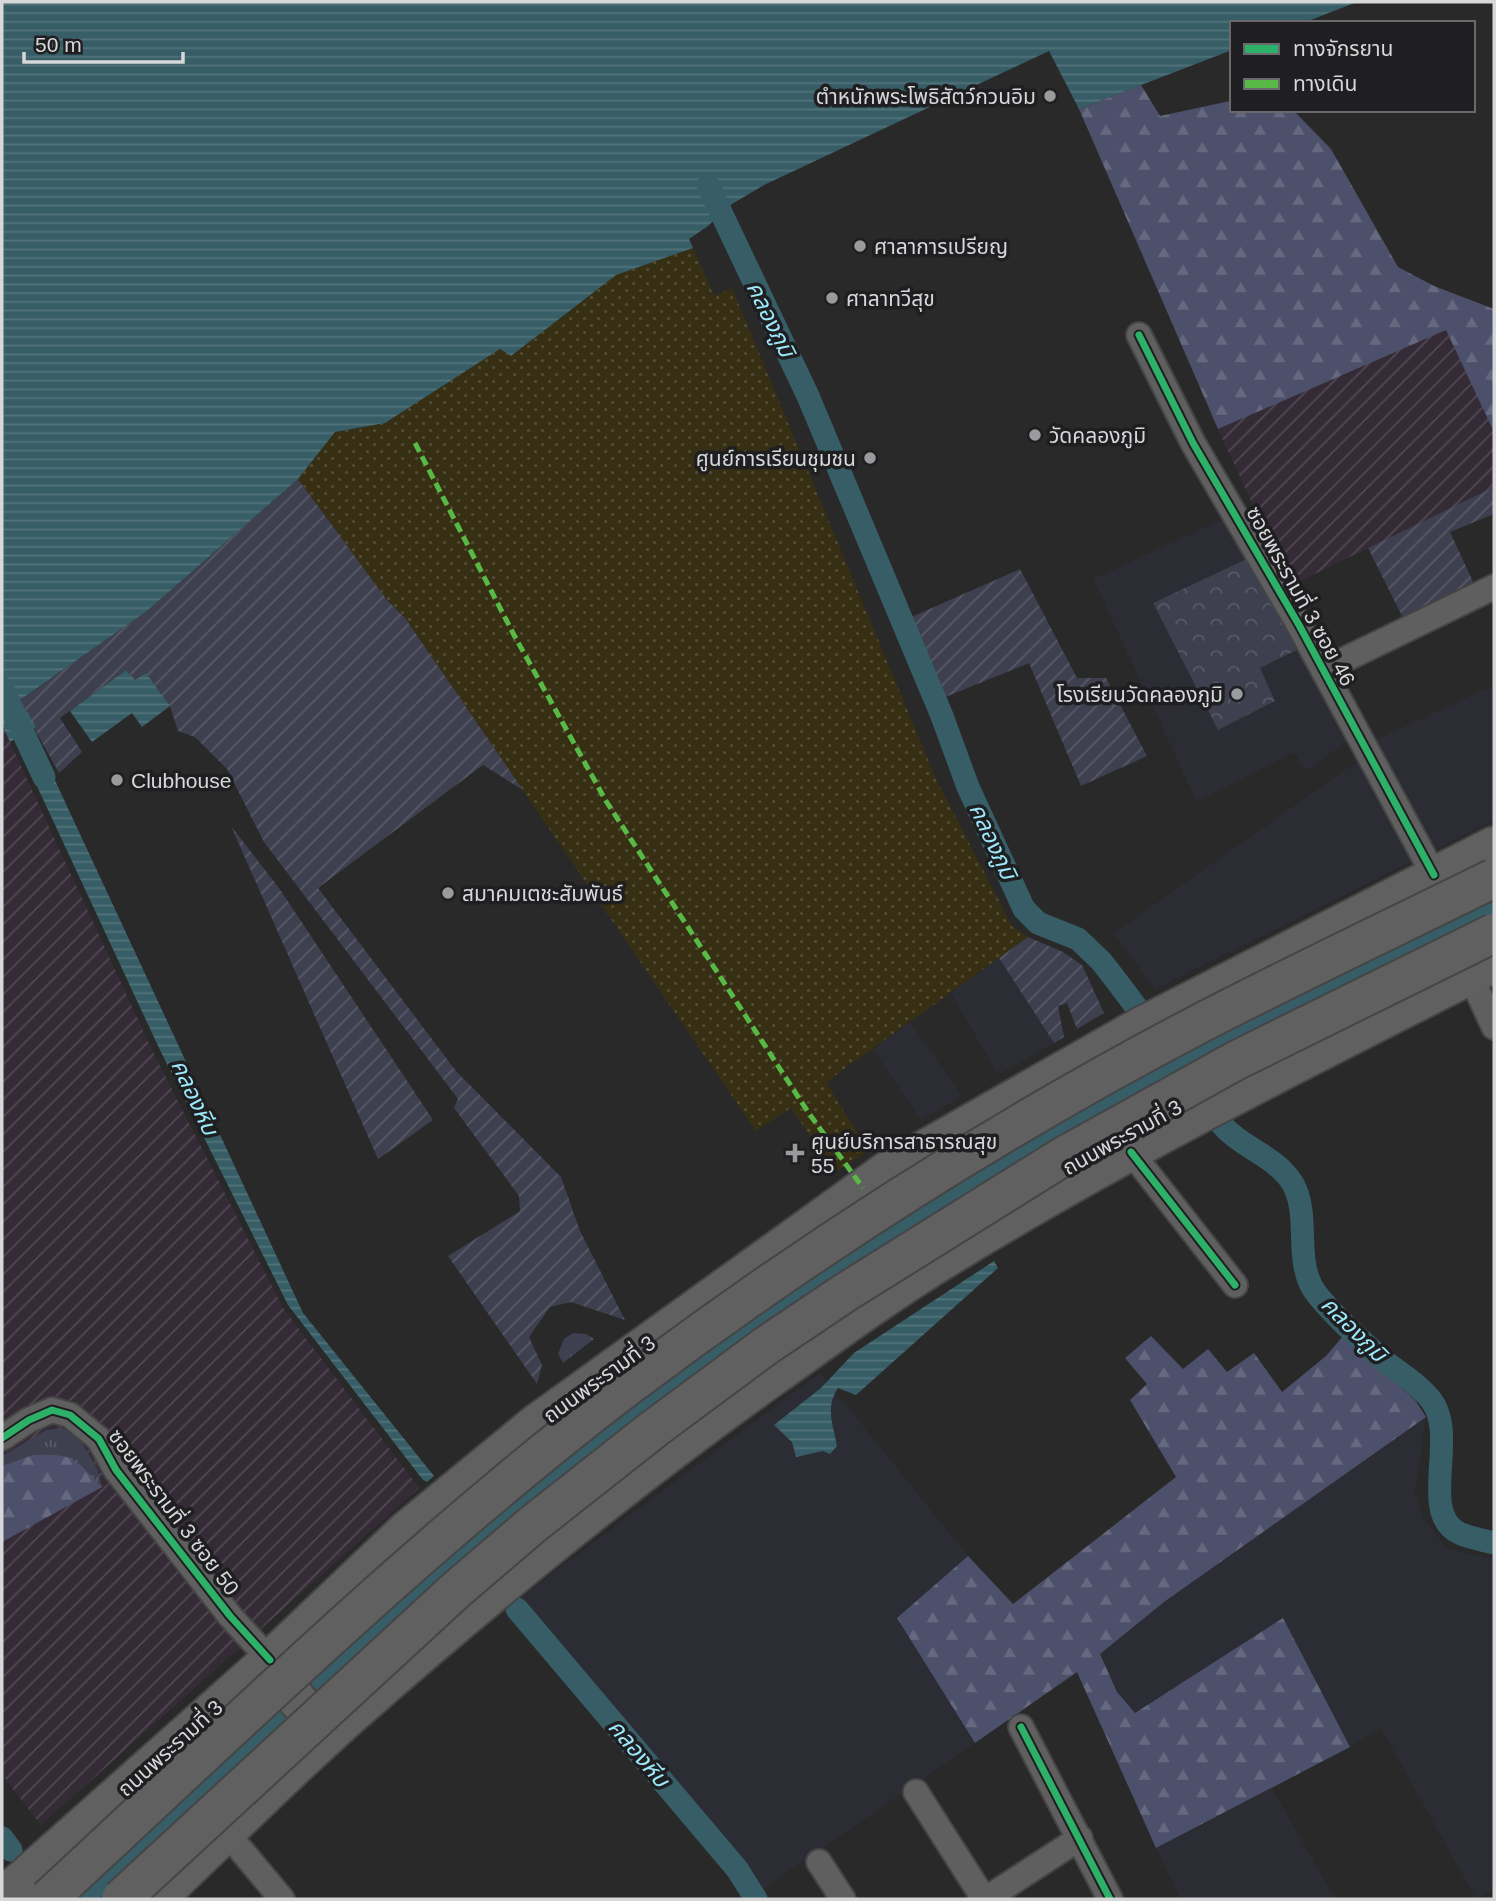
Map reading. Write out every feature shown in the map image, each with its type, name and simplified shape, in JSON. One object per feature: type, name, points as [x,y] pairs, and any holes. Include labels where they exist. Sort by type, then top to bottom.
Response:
[{"type":"main road","name":"ถนนพระรามที่ 3","points":[[2,1898],[288,1677],[406,1531],[536,1424],[887,1171],[1175,1008],[1494,846]]},
{"type":"main road","name":"ถนนพระรามที่ 3","points":[[48,1899],[445,1535],[626,1388],[756,1294],[956,1162],[1074,1093],[1198,1025],[1494,878]]},
{"type":"main road","name":"ถนนพระรามที่ 3","points":[[121,1899],[456,1590],[553,1508],[766,1345],[1076,1149],[1237,1060],[1494,933]]},
{"type":"main road","name":"ถนนพระรามที่ 3","points":[[156,1899],[351,1714],[519,1571],[604,1501],[871,1307],[949,1256],[1131,1152],[1216,1105],[1482,969]]},
{"type":"main road","points":[[288,1677],[327,1715],[351,1714]]},
{"type":"street","name":"ซอยพระรามที่ 3 ซอย 46","points":[[1139,335],[1193,443],[1324,670],[1434,875]]},
{"type":"street","points":[[1324,670],[1494,587]]},
{"type":"street","points":[[1482,969],[1494,1027]]},
{"type":"street","points":[[1131,1152],[1236,1285]]},
{"type":"street","name":"ซอยพระรามที่ 3 ซอย 50","points":[[2,1438],[29,1420],[52,1410],[70,1415],[99,1439],[116,1470],[230,1616],[288,1677]]},
{"type":"street","points":[[1021,1727],[1110,1899]]},
{"type":"street","points":[[916,1791],[985,1899],[1080,1838]]},
{"type":"street","points":[[226,1832],[282,1899]]},
{"type":"street","points":[[819,1862],[843,1899]]},
{"type":"shaded area","points":[[1447,329],[1494,432],[1494,487],[1290,586],[1218,429]]},
{"type":"shaded area","name":"โรงเรียนวัดคลองภูมิ","points":[[1228,517],[1351,739],[1305,771],[1294,752],[1197,802],[1093,579]]},
{"type":"shaded area","points":[[1494,685],[1494,820],[1155,989],[1114,933],[1362,758],[1373,741]]},
{"type":"shaded area","points":[[2,725],[152,1050],[283,1308],[419,1488],[41,1825],[2,1775]]},
{"type":"shaded area","points":[[999,958],[1054,1043],[998,1075],[951,993]]},
{"type":"shaded area","points":[[910,1022],[962,1096],[921,1120],[873,1049]]},
{"type":"shaded area","points":[[820,1373],[968,1556],[897,1618],[975,1743],[763,1889],[518,1599]]},
{"type":"shaded area","points":[[1426,1417],[1415,1492],[1424,1518],[1447,1549],[1494,1559],[1494,1889],[1476,1899],[1381,1728],[1350,1747],[1283,1619],[1135,1713],[1117,1693],[1100,1653],[1164,1602]]},
{"type":"shaded area","points":[[1272,1788],[1335,1899],[1181,1899],[1156,1848]]},
{"type":"green space","points":[[1141,85],[1160,116],[1230,101],[1230,112],[1295,112],[1331,149],[1398,267],[1434,286],[1494,309],[1494,432],[1446,330],[1218,429],[1079,109]]},
{"type":"green space","points":[[298,479],[387,600],[405,618],[523,790],[483,765],[318,888],[456,1071],[561,1177],[580,1231],[625,1320],[571,1302],[550,1307],[529,1337],[542,1365],[537,1384],[448,1256],[520,1211],[519,1196],[454,1108],[458,1099],[264,842],[227,769],[195,737],[178,731],[170,706],[146,673],[135,681],[126,670],[60,718],[82,752],[59,773],[19,701],[147,611]]},
{"type":"green space","points":[[1494,487],[1494,514],[1450,532],[1475,586],[1405,622],[1368,548]]},
{"type":"green space","points":[[1251,557],[1301,648],[1260,668],[1275,701],[1218,730],[1153,603]]},
{"type":"green space","points":[[1020,569],[1077,678],[1106,678],[1147,756],[1081,786],[1029,663],[943,698],[909,618]]},
{"type":"green space","points":[[231,826],[279,888],[433,1120],[378,1159]]},
{"type":"green space","points":[[1028,937],[1063,952],[1082,965],[1104,1013],[1077,1029],[1067,1003],[1058,1006],[1064,1037],[1054,1043],[999,958]]},
{"type":"green space","points":[[573,1333],[586,1334],[594,1339],[563,1363],[558,1354],[564,1339]]},
{"type":"green space","points":[[1344,1335],[1415,1400],[1426,1417],[1164,1602],[1100,1654],[1117,1692],[1135,1713],[1283,1618],[1350,1747],[1156,1848],[1077,1672],[975,1743],[897,1618],[968,1556],[1013,1604],[1176,1477],[1130,1400],[1147,1384],[1125,1358],[1151,1336],[1183,1369],[1208,1349],[1227,1372],[1254,1353],[1282,1392],[1326,1356]]},
{"type":"green space","points":[[62,1428],[78,1436],[97,1468],[102,1487],[2,1542],[2,1456],[46,1430]]},
{"type":"green space","points":[[33,1455],[57,1455],[72,1459],[102,1487],[2,1542],[2,1466]]},
{"type":"sand","points":[[693,248],[714,296],[732,288],[936,779],[1012,926],[1028,937],[826,1082],[868,1151],[835,1172],[791,1108],[756,1131],[405,618],[387,600],[298,479],[335,432],[385,423],[500,349],[511,356],[616,275]]},
{"type":"water","points":[[2,2],[1357,2],[1308,21],[1230,21],[1230,51],[1079,109],[1049,51],[764,185],[727,207],[708,226],[689,239],[693,248],[616,275],[511,356],[500,349],[385,423],[335,432],[298,479],[147,611],[20,700],[36,727],[10,742],[2,725]]},
{"type":"water","points":[[126,670],[135,680],[146,673],[170,706],[142,727],[132,713],[92,742],[70,711]]},
{"type":"water","points":[[39,746],[303,1313],[434,1476],[427,1482],[288,1305],[159,1048],[22,754]]},
{"type":"water","points":[[994,1261],[998,1268],[856,1395],[838,1388],[831,1409],[837,1446],[830,1454],[823,1451],[796,1457],[792,1442],[774,1425],[821,1388],[854,1353]]},
{"type":"waterway","name":"คลองภูมิ","points":[[708,185],[808,396],[942,716],[968,787],[1024,909],[1038,923],[1078,939],[1101,961],[1220,1122],[1232,1135],[1278,1167],[1293,1184],[1301,1209],[1304,1262],[1312,1287],[1358,1338],[1431,1400],[1439,1415],[1441,1509],[1447,1523],[1463,1535],[1494,1543]]},
{"type":"waterway","name":"คลองหีบ","points":[[2,688],[44,777]]},
{"type":"waterway","points":[[82,1899],[433,1575],[516,1503],[725,1341],[934,1199],[1176,1063],[1380,956],[1494,902]]},
{"type":"waterway","name":"คลองหีบ","points":[[517,1609],[737,1869],[756,1899]]},
{"type":"waterway","points":[[2,1838],[11,1850]]},
{"type":"marked path","points":[[415,443],[514,635],[606,801],[808,1112],[863,1188]]},
{"type":"cycle path","points":[[1139,335],[1193,443],[1299,625],[1434,875]]},
{"type":"cycle path","points":[[1131,1152],[1235,1285]]},
{"type":"cycle path","points":[[2,1438],[29,1420],[52,1410],[70,1415],[99,1439],[116,1470],[230,1616],[270,1660]]},
{"type":"cycle path","points":[[1021,1727],[1110,1899]]},
{"type":"place","name":"ตำหนักพระโพธิสัตว์กวนอิม","points":[[1050,96]]},
{"type":"place","name":"ศาลาการเปรียญ","points":[[860,246]]},
{"type":"place","name":"ศาลาทวีสุข","points":[[832,298]]},
{"type":"place","name":"วัดคลองภูมิ","points":[[1035,435]]},
{"type":"place","name":"ศูนย์การเรียนชุมชน","points":[[870,458]]},
{"type":"place","name":"โรงเรียนวัดคลองภูมิ","points":[[1237,694]]},
{"type":"place","name":"Clubhouse","points":[[117,780]]},
{"type":"place","name":"สมาคมเตชะสัมพันธ์","points":[[448,893]]},
{"type":"place","name":"ศูนย์บริการสาธารณสุข 55","points":[[795,1153]]}]
